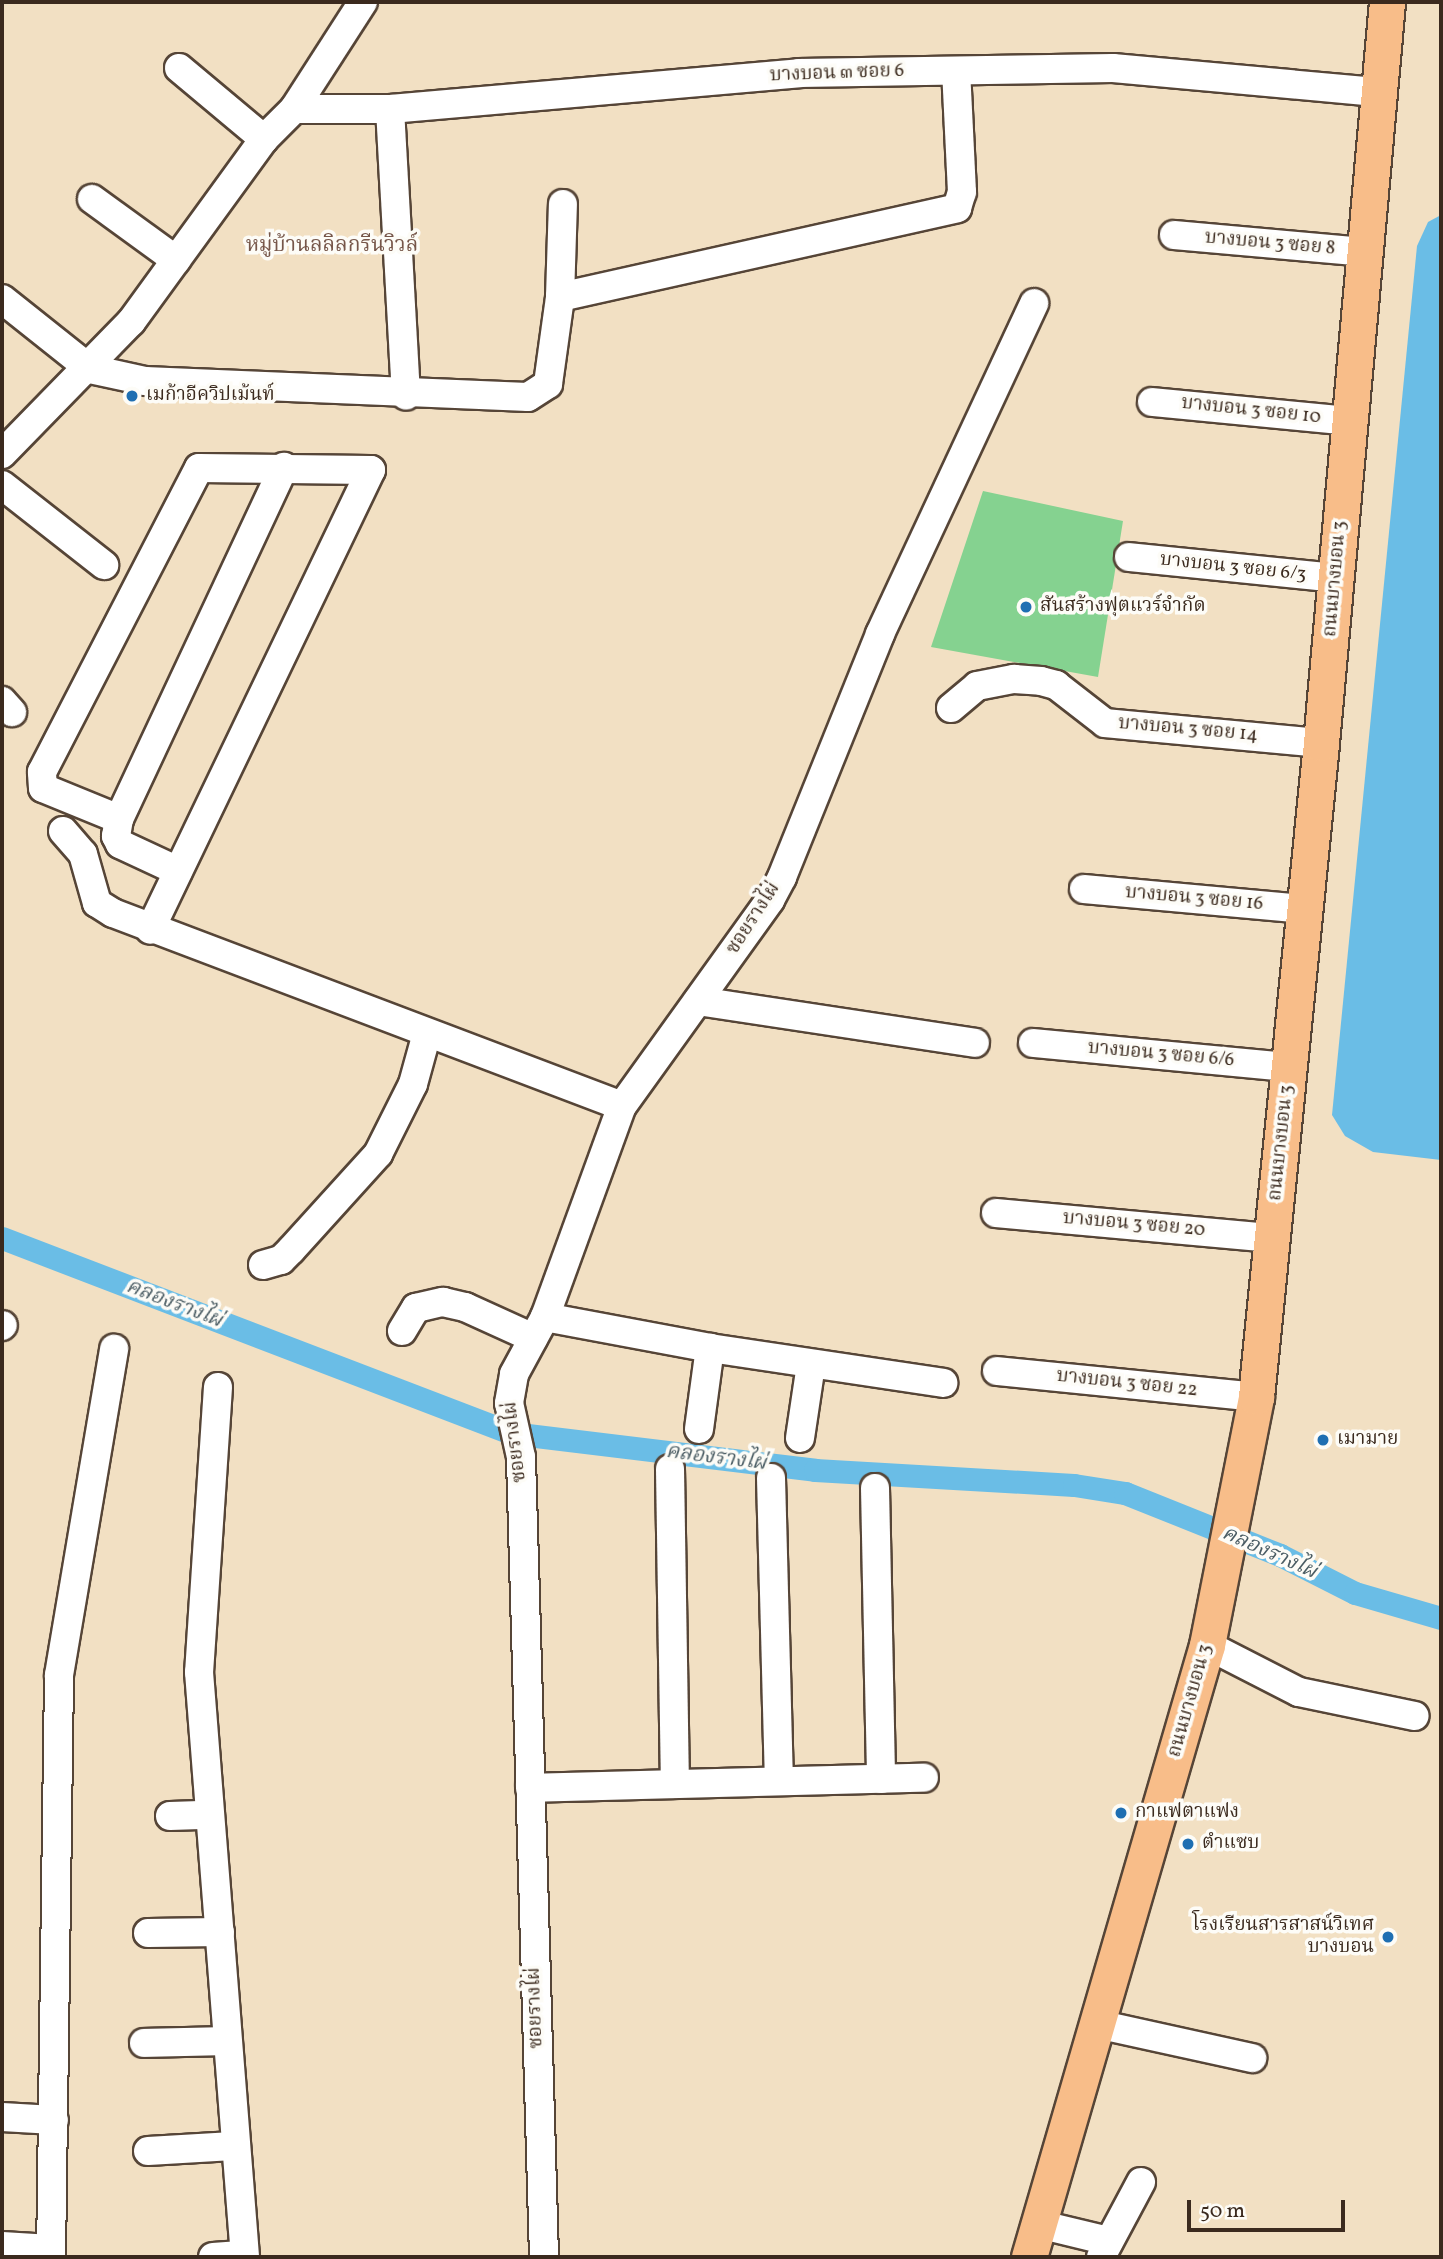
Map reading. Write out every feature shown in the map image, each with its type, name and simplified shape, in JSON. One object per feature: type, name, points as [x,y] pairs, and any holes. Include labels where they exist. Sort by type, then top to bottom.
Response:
[{"type":"main road","name":"ถนนบางบอน 3","points":[[1029,2257],[1208,1646],[1256,1397],[1321,743],[1387,2]]},
{"type":"street","points":[[2,454],[90,369],[131,322],[264,139],[294,109],[351,5]]},
{"type":"street","points":[[179,68],[264,139]]},
{"type":"street","name":"บางบอน ๓ ซอย 6","points":[[294,109],[390,109],[786,74],[1113,68],[1379,92]]},
{"type":"street","points":[[560,297],[957,208],[962,192],[956,71]]},
{"type":"street","points":[[390,109],[406,396]]},
{"type":"street","points":[[92,199],[176,260]]},
{"type":"street","points":[[2,299],[90,369],[145,381],[406,396],[528,397],[544,391],[560,297],[563,204]]},
{"type":"street","name":"บางบอน 3 ซอย 8","points":[[1174,235],[1366,252]]},
{"type":"street","name":"ซอยรางไผ่","points":[[544,2257],[521,1457],[509,1403],[514,1374],[539,1328],[622,1105],[698,1001],[782,877],[880,634],[1034,303]]},
{"type":"street","name":"บางบอน 3 ซอย 10","points":[[1152,402],[1350,421]]},
{"type":"street","points":[[178,871],[120,844],[116,836],[119,819],[284,467]]},
{"type":"street","points":[[119,819],[43,788],[42,772],[199,468],[369,468],[373,473],[150,930]]},
{"type":"street","points":[[2,485],[104,565]]},
{"type":"street","name":"บางบอน 3 ซอย 6/3","points":[[1129,558],[1336,578]]},
{"type":"street","name":"บางบอน 3 ซอย 14","points":[[951,708],[977,686],[1014,679],[1041,681],[1056,685],[1105,723],[1321,743]]},
{"type":"street","points":[[63,831],[83,855],[97,903],[150,930],[622,1105]]},
{"type":"street","name":"บางบอน 3 ซอย 16","points":[[1084,889],[1305,909]]},
{"type":"street","points":[[698,1001],[975,1043]]},
{"type":"street","points":[[262,1265],[281,1260],[378,1154],[412,1084],[427,1033]]},
{"type":"street","name":"บางบอน 3 ซอย 6/6","points":[[1033,1043],[1289,1067]]},
{"type":"street","name":"บางบอน 3 ซอย 20","points":[[996,1213],[1272,1238]]},
{"type":"street","points":[[402,1331],[416,1308],[443,1302],[539,1328],[710,1348],[943,1383]]},
{"type":"street","points":[[699,1429],[710,1348]]},
{"type":"street","points":[[2,2246],[51,2253],[59,1675],[114,1349]]},
{"type":"street","points":[[800,1438],[811,1364]]},
{"type":"street","name":"บางบอน 3 ซอย 22","points":[[997,1371],[1256,1397]]},
{"type":"street","points":[[212,2257],[244,2256],[233,2146],[220,1932],[208,1815],[199,1672],[218,1387]]},
{"type":"street","points":[[670,1469],[675,1784]]},
{"type":"street","points":[[771,1478],[779,1781]]},
{"type":"street","points":[[875,1488],[881,1779]]},
{"type":"street","points":[[1208,1646],[1299,1692],[1415,1716]]},
{"type":"street","points":[[530,1788],[924,1778]]},
{"type":"street","points":[[170,1816],[208,1815]]},
{"type":"street","points":[[148,1933],[220,1932]]},
{"type":"street","points":[[1097,2024],[1252,2058]]},
{"type":"street","points":[[144,2043],[226,2041]]},
{"type":"street","points":[[2,2117],[54,2120]]},
{"type":"street","points":[[148,2151],[233,2146]]},
{"type":"street","points":[[1038,2224],[1105,2249],[1141,2182]]},
{"type":"green space","name":"สันสร้างฟุตแวร์จำกัด","points":[[983,491],[1123,521],[1098,677],[931,647]]},
{"type":"water","points":[[1441,215],[1441,1160],[1373,1152],[1345,1136],[1332,1115],[1417,246],[1428,222]]},
{"type":"waterway","name":"คลองรางไผ่","points":[[2,1238],[511,1433],[815,1470],[1074,1485],[1125,1493],[1280,1555],[1355,1593],[1441,1618]]},
{"type":"place","name":"เมก้าอีควิปเม้นท์","points":[[132,396]]},
{"type":"place","name":"สันสร้างฟุตแวร์จำกัด","points":[[1026,607]]},
{"type":"place","name":"เมามาย","points":[[1323,1440]]},
{"type":"place","name":"กาแฟตาแฟง","points":[[1121,1813]]},
{"type":"place","name":"ตำแซบ","points":[[1188,1844]]},
{"type":"place","name":"โรงเรียนสารสาสน์วิเทศ บางบอน","points":[[1388,1937]]},
{"type":"district","name":"หมู่บ้านลลิลกรีนวิวล์","points":[[332,246]]}]
